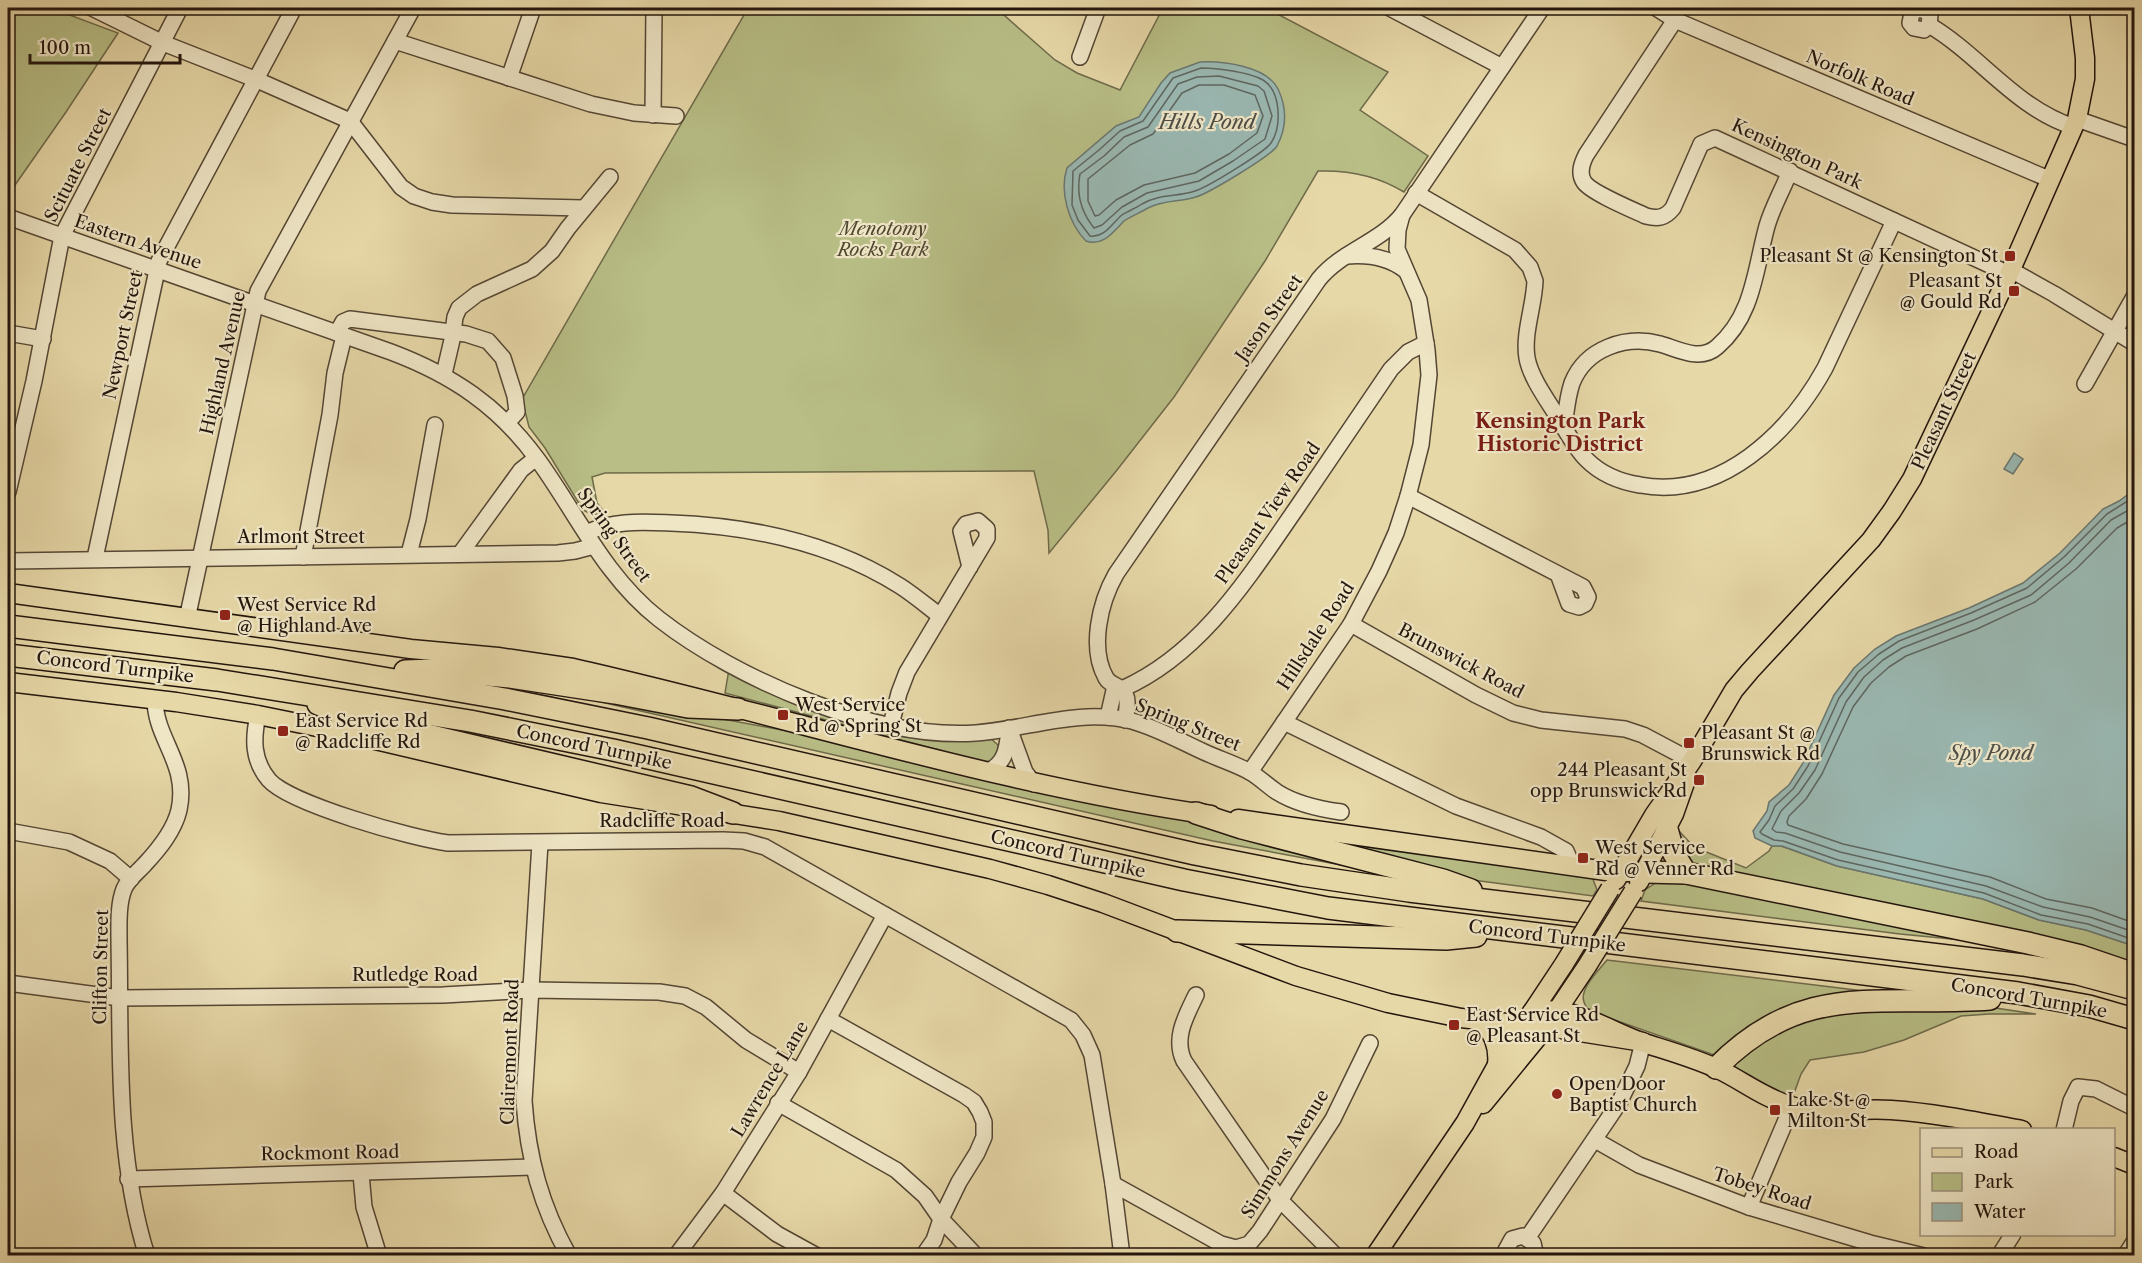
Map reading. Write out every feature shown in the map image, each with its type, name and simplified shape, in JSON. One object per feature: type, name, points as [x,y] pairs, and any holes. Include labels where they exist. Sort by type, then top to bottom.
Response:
[{"type":"highway","name":"Concord Turnpike","points":[[8,626],[211,650],[469,692],[612,720],[1231,862],[1355,884],[2023,965],[2078,974],[2134,989]]},
{"type":"highway","name":"Concord Turnpike","points":[[8,655],[135,669],[433,714],[604,748],[1256,896],[1352,912],[2037,996],[2089,1006],[2134,1019]]},
{"type":"highway","points":[[362,673],[434,670],[496,675],[688,707],[738,709]]},
{"type":"highway","points":[[278,689],[351,717],[691,797],[733,813]]},
{"type":"highway","points":[[1196,813],[1242,828],[1443,880],[1505,902]]},
{"type":"highway","points":[[1667,829],[1674,854],[1686,873]]},
{"type":"highway","points":[[1645,872],[1686,873],[2028,943],[2102,962],[2134,974]]},
{"type":"highway","points":[[1177,931],[1446,939],[1513,932]]},
{"type":"highway","points":[[1716,1068],[1742,1043],[1760,1030],[1787,1016],[1816,1007],[1853,1002],[1967,1001],[2037,996]]},
{"type":"main road","name":"Pleasant Street","points":[[1375,1256],[1465,1123],[1497,1065],[1564,964],[1654,815],[1742,680],[1871,540],[1912,478],[2010,272],[2075,123],[2085,79],[2079,8]]},
{"type":"main road","points":[[8,593],[411,649],[555,664],[1034,784],[1120,801],[1570,866],[1620,872],[1645,872]]},
{"type":"main road","name":"Concord Turnpike","points":[[8,682],[155,699],[258,715],[337,731],[600,793],[788,823],[1029,879],[1085,897],[1276,969],[1343,991],[1405,1007],[1478,1020],[1527,1018]]},
{"type":"main road","name":"Pleasant Street","points":[[1465,1123],[1501,1084],[1546,1027],[1587,966],[1645,872],[1667,829],[1679,802],[1692,760]]},
{"type":"main road","points":[[1527,1018],[1558,1010],[1682,1054],[1716,1068],[1792,1106],[1822,1111],[1879,1109],[1900,1111],[2009,1128]]},
{"type":"main road","points":[[1527,1018],[1546,1027],[1643,1042]]},
{"type":"main road","points":[[1478,1020],[1487,1027],[1494,1040],[1498,1055],[1497,1065]]},
{"type":"main road","points":[[2115,1157],[2134,1165]]},
{"type":"street","points":[[92,8],[163,43],[257,80],[350,121],[401,187],[414,196],[432,202],[583,208]]},
{"type":"street","name":"Scituate Street","points":[[8,492],[31,398],[62,236],[180,8]]},
{"type":"street","name":"Newport Street","points":[[95,558],[161,254],[294,8]]},
{"type":"street","name":"Highland Avenue","points":[[187,619],[255,304],[263,281],[413,8]]},
{"type":"street","points":[[508,78],[533,8]]},
{"type":"street","points":[[653,116],[654,8]]},
{"type":"street","points":[[1080,57],[1095,8]]},
{"type":"street","points":[[1390,8],[1502,67]]},
{"type":"street","name":"Jason Street","points":[[1125,720],[1127,703],[1119,688],[1105,676],[1099,646],[1100,616],[1110,586],[1319,279],[1343,257],[1377,238],[1402,215],[1542,8]]},
{"type":"street","name":"Norfolk Road","points":[[1656,8],[1675,20],[2051,180]]},
{"type":"street","name":"Kensington Park","points":[[1675,20],[1586,155],[1581,170],[1584,182],[1589,188],[1646,216],[1654,218],[1668,214],[1673,208],[1697,149],[1708,139],[1715,138],[2010,272],[2054,294],[2134,343]]},
{"type":"street","points":[[1929,25],[2023,100],[2055,120],[2134,139]]},
{"type":"street","points":[[395,41],[591,104],[653,116],[676,116]]},
{"type":"street","points":[[1564,428],[1568,399],[1575,376],[1587,362],[1607,347],[1623,342],[1640,341],[1696,354],[1713,350],[1725,338],[1745,309],[1752,293],[1767,225],[1790,171]]},
{"type":"street","points":[[444,374],[456,314],[464,302],[532,269],[552,251],[583,208],[610,177]]},
{"type":"street","points":[[1416,193],[1507,244],[1521,255],[1530,267],[1535,281],[1526,340],[1527,356],[1532,371],[1564,428],[1586,459],[1612,477],[1635,484],[1664,488],[1681,487],[1708,479],[1741,462],[1773,438],[1789,422],[1815,387],[1894,221]]},
{"type":"street","name":"Hillsdale Road","points":[[1250,772],[1351,624],[1379,571],[1408,496],[1421,445],[1429,375],[1419,300],[1399,257],[1396,244],[1402,215]]},
{"type":"street","name":"Eastern Avenue","points":[[8,217],[255,304]]},
{"type":"street","points":[[1343,257],[1378,258],[1396,264],[1405,270]]},
{"type":"street","points":[[2085,384],[2134,297]]},
{"type":"street","name":"Spring Street","points":[[255,304],[444,374],[479,398],[507,423],[536,458],[611,571],[638,601],[692,642],[756,677],[801,698],[891,725],[922,731],[953,733],[1009,728],[1063,719],[1108,717],[1125,720],[1151,727],[1250,772],[1288,798],[1310,807],[1341,812]]},
{"type":"street","points":[[303,557],[330,415],[343,322],[350,319],[453,332],[486,340],[501,355],[510,376],[517,407],[516,414],[507,423]]},
{"type":"street","points":[[8,333],[43,339]]},
{"type":"street","name":"Pleasant View Road","points":[[1119,688],[1164,664],[1185,649],[1216,618],[1267,551],[1391,369],[1408,352],[1426,343]]},
{"type":"street","points":[[409,554],[435,425]]},
{"type":"street","points":[[460,554],[521,470],[536,458]]},
{"type":"street","points":[[1408,496],[1558,574]]},
{"type":"street","name":"Arlmont Street","points":[[8,561],[564,553],[590,540],[609,525],[638,522],[723,526],[771,535],[831,553],[869,569],[898,585],[940,616]]},
{"type":"street","points":[[891,725],[905,677],[970,567]]},
{"type":"street","name":"Brunswick Road","points":[[1351,624],[1476,695],[1513,713],[1541,720],[1625,729],[1654,740],[1692,760]]},
{"type":"street","points":[[1108,717],[1119,688]]},
{"type":"street","name":"Clifton Street","points":[[147,1256],[128,1179],[121,1112],[119,921],[124,890],[161,846],[175,823],[180,803],[180,774],[159,722],[155,699]]},
{"type":"street","name":"Radcliffe Road","points":[[258,715],[254,740],[259,764],[272,783],[289,795],[429,841],[467,844],[711,840],[752,843],[765,848],[1071,1020],[1083,1035],[1092,1055],[1113,1185]]},
{"type":"street","points":[[1284,722],[1456,806],[1541,837],[1564,849],[1570,866]]},
{"type":"street","points":[[986,772],[996,767],[1003,759],[1009,728]]},
{"type":"street","points":[[1009,728],[1024,772],[1034,784]]},
{"type":"street","points":[[8,831],[69,842],[110,861],[131,879]]},
{"type":"street","name":"Clairemont Road","points":[[540,843],[524,1101],[532,1167],[544,1205],[569,1256]]},
{"type":"street","name":"Lawrence Lane","points":[[676,1256],[723,1193],[799,1072],[885,915]]},
{"type":"street","name":"Rutledge Road","points":[[8,983],[120,998],[443,995],[493,994],[531,990],[659,992],[685,996],[706,1007],[746,1040],[799,1072]]},
{"type":"street","points":[[1196,995],[1180,1035],[1180,1052],[1191,1072],[1281,1200],[1336,1256]]},
{"type":"street","points":[[828,1019],[964,1095],[974,1102],[980,1112],[984,1127],[982,1141],[941,1219],[934,1240],[923,1256]]},
{"type":"street","points":[[1528,1238],[1595,1140],[1628,1086],[1637,1066],[1643,1042]]},
{"type":"street","name":"Simmons Avenue","points":[[1113,1185],[1221,1244],[1236,1248],[1249,1244],[1281,1200],[1333,1119],[1370,1043]]},
{"type":"street","points":[[2064,1128],[2071,1101],[2078,1087],[2096,1089],[2134,1108]]},
{"type":"street","points":[[778,1103],[896,1170],[924,1196],[941,1219],[976,1256]]},
{"type":"street","points":[[1749,1207],[1792,1106]]},
{"type":"street","name":"Tobey Road","points":[[1595,1140],[1639,1165],[1749,1207],[1869,1249],[1924,1256]]},
{"type":"street","name":"Rockmont Road","points":[[128,1179],[265,1174],[361,1174],[532,1167]]},
{"type":"street","points":[[361,1174],[364,1207],[379,1256]]},
{"type":"street","points":[[1113,1185],[1122,1256]]},
{"type":"street","points":[[723,1193],[777,1233],[816,1256]]},
{"type":"street","points":[[1509,1256],[1506,1250],[1512,1239],[1523,1236],[1533,1243],[1534,1256]]},
{"type":"street","points":[[1999,1256],[2012,1236]]},
{"type":"green space","points":[[8,8],[51,8],[118,33],[8,195]]},
{"type":"green space","name":"Menotomy Rocks Park","points":[[748,8],[996,8],[1055,60],[1077,73],[1120,90],[1163,8],[1266,8],[1388,72],[1360,110],[1428,156],[1404,192],[1394,186],[1362,175],[1318,171],[1265,261],[1174,397],[1049,553],[1048,530],[1034,471],[605,473],[592,477],[597,503],[606,514],[591,514],[583,510],[545,448],[529,427],[522,399]]},
{"type":"green space","points":[[729,669],[791,698],[990,738],[998,745],[998,754],[996,759],[987,763],[725,693]]},
{"type":"green space","points":[[570,695],[808,735],[1233,831],[1352,867],[1213,841]]},
{"type":"green space","points":[[1679,831],[1694,847],[1746,868],[1769,851],[1772,846],[1781,846],[1837,866],[1983,899],[2039,920],[2086,930],[2134,946],[2134,967],[1685,863],[1678,837]]},
{"type":"green space","points":[[1308,835],[1591,874],[1597,890],[1593,896],[1465,879]]},
{"type":"green space","points":[[1666,876],[1982,942],[1900,934],[1641,901],[1645,890]]},
{"type":"green space","points":[[1607,960],[1878,994],[1717,1056],[1589,1011],[1584,1002],[1584,991]]},
{"type":"green space","points":[[1982,1006],[2036,1014],[1961,1016],[1904,1040],[1864,1052],[1810,1060],[1801,1074],[1792,1099],[1760,1083],[1729,1063],[1735,1056],[1821,1011]]},
{"type":"water","name":"Hills Pond","points":[[1200,62],[1244,66],[1272,81],[1281,96],[1284,110],[1283,132],[1277,146],[1226,182],[1203,194],[1190,199],[1154,205],[1125,220],[1103,240],[1086,241],[1075,226],[1067,207],[1064,187],[1067,168],[1116,126],[1139,117],[1170,73]]},
{"type":"water","points":[[2014,453],[2023,459],[2013,474],[2004,469]]},
{"type":"water","name":"Spy Pond","points":[[2134,490],[2134,946],[2086,930],[2039,920],[1983,899],[1837,866],[1782,846],[1772,846],[1755,838],[1753,831],[1767,811],[1769,802],[1789,785],[1803,763],[1834,695],[1854,668],[1875,649],[1896,636],[1969,608],[2023,583],[2060,553],[2103,509]]},
{"type":"place","name":"Pleasant St @ Kensington St","points":[[2010,256]]},
{"type":"place","name":"Pleasant St @ Gould Rd","points":[[2014,291]]},
{"type":"place","name":"West Service Rd @ Highland Ave","points":[[225,615]]},
{"type":"place","name":"West Service Rd @ Spring St","points":[[783,715]]},
{"type":"place","name":"East Service Rd @ Radcliffe Rd","points":[[283,731]]},
{"type":"place","name":"Pleasant St @ Brunswick Rd","points":[[1689,743]]},
{"type":"place","name":"244 Pleasant St opp Brunswick Rd","points":[[1699,780]]},
{"type":"place","name":"West Service Rd @ Venner Rd","points":[[1583,858]]},
{"type":"place","name":"East Service Rd @ Pleasant St","points":[[1454,1025]]},
{"type":"place","name":"Open Door Baptist Church","points":[[1557,1094]]},
{"type":"place","name":"Lake St @ Milton St","points":[[1775,1110]]},
{"type":"district","name":"Kensington Park Historic District","points":[[1560,432]]}]
